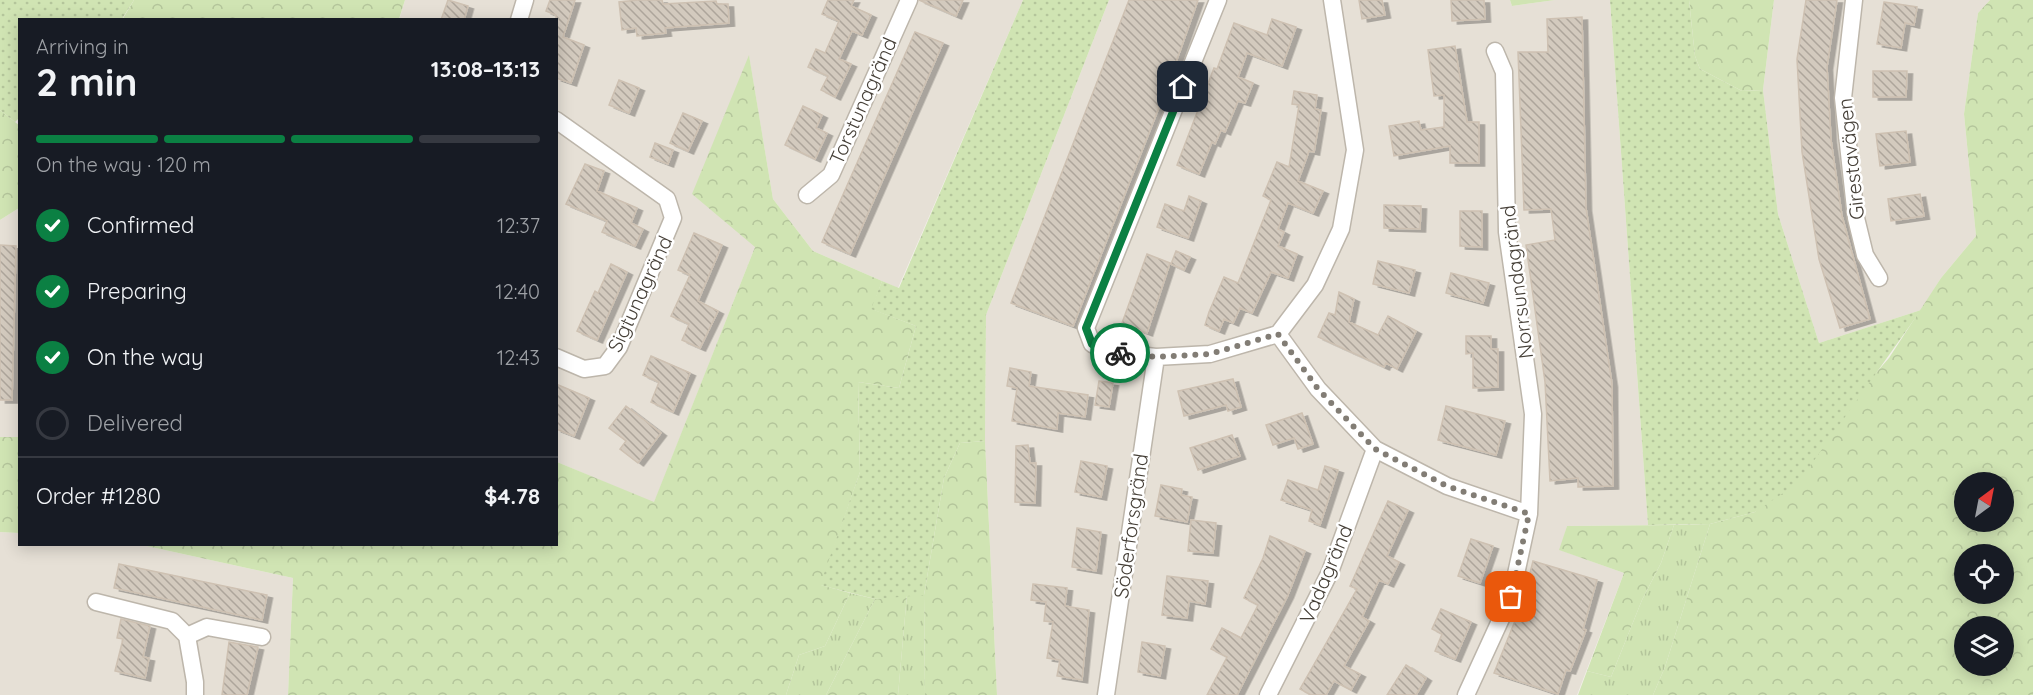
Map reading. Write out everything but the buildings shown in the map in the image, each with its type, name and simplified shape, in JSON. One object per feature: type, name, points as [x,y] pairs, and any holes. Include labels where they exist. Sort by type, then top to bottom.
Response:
[{"type":"street","points":[[520,18],[525,0]]},
{"type":"street","name":"Torstunagränd","points":[[807,195],[831,175],[909,0]]},
{"type":"street","points":[[1218,0],[1086,328],[1092,344],[1110,352],[1156,357],[1210,354],[1278,334],[1315,285],[1341,229],[1355,150],[1332,0]]},
{"type":"street","name":"Girestavägen","points":[[1854,0],[1843,98],[1856,218],[1865,255],[1879,278]]},
{"type":"street","name":"Norrsundagränd","points":[[1466,695],[1511,597],[1529,514],[1533,414],[1507,232],[1504,72],[1495,51]]},
{"type":"street","name":"Sigtunagränd","points":[[558,121],[667,199],[674,218],[619,347],[605,366],[584,369],[558,358]]},
{"type":"street","points":[[1278,334],[1318,389],[1375,449],[1447,486],[1529,514]]},
{"type":"street","name":"Söderforsgränd","points":[[1106,695],[1156,357]]},
{"type":"street","name":"Vadagränd","points":[[1268,695],[1330,572],[1375,449]]},
{"type":"street","points":[[96,602],[172,621],[187,636],[195,695]]},
{"type":"street","points":[[187,636],[207,627],[262,637]]},
{"type":"shaded area","points":[[405,0],[1023,0],[898,288],[813,251],[773,199],[749,56],[755,247],[654,503],[558,462],[558,18],[400,18]]},
{"type":"shaded area","points":[[1109,0],[1510,0],[1512,6],[1555,0],[1610,0],[1648,525],[1567,526],[1560,550],[1624,573],[1577,695],[997,695],[985,441],[986,315]]},
{"type":"shaded area","points":[[1774,0],[1990,0],[1978,13],[1964,114],[1976,236],[1941,278],[1921,310],[1819,343],[1778,214],[1763,90]]},
{"type":"shaded area","points":[[18,209],[18,437],[0,437],[0,220]]},
{"type":"shaded area","points":[[0,532],[18,533],[18,546],[147,546],[293,578],[288,695],[0,695]]},
{"type":"green space","points":[[0,0],[134,0],[123,18],[18,18],[18,119],[15,122],[0,110]]},
{"type":"green space","points":[[134,0],[405,0],[399,18],[123,18]]},
{"type":"green space","points":[[1023,0],[1109,0],[986,315],[985,441],[960,443],[944,478],[924,595],[875,599],[820,585],[860,472],[858,382],[899,388],[916,326],[871,309],[882,281],[899,288]]},
{"type":"green space","points":[[1510,0],[1555,0],[1512,6]]},
{"type":"green space","points":[[1610,0],[1689,0],[1695,56],[1700,69],[1742,91],[1763,90],[1778,214],[1819,343],[1921,310],[1798,483],[1755,512],[1710,524],[1648,525]]},
{"type":"green space","points":[[1689,0],[1774,0],[1763,90],[1742,91],[1700,69],[1695,56]]},
{"type":"green space","points":[[1990,0],[2033,0],[2033,695],[1653,695],[1665,667],[1710,524],[1755,512],[1889,358],[1941,278],[1976,236],[1964,114],[1978,13]]},
{"type":"green space","points":[[749,55],[773,199],[813,251],[882,281],[872,309],[916,326],[899,388],[858,382],[860,472],[821,585],[850,593],[825,646],[799,655],[786,695],[288,695],[293,578],[147,546],[558,546],[558,462],[654,502],[755,247],[692,194]]},
{"type":"green space","points":[[0,110],[18,124],[18,209],[0,220]]},
{"type":"green space","points":[[0,437],[18,437],[18,533],[0,532]]},
{"type":"green space","points":[[985,441],[997,695],[925,695],[924,595],[944,478],[960,443]]},
{"type":"green space","points":[[1710,524],[1665,667],[1653,695],[1578,695],[1587,671],[1611,677],[1642,600],[1661,563],[1674,525]]},
{"type":"green space","points":[[1674,525],[1661,563],[1642,600],[1611,677],[1587,671],[1624,573],[1559,550],[1567,526]]},
{"type":"green space","points":[[850,593],[875,599],[826,695],[786,695],[799,655],[825,646]]},
{"type":"green space","points":[[907,594],[924,595],[925,695],[898,695]]},
{"type":"green space","points":[[907,594],[898,695],[826,695],[875,599]]},
{"type":"way so far","points":[[1120,353],[1156,357],[1210,354],[1278,334],[1318,389],[1375,449],[1447,486],[1529,514],[1511,597]]},
{"type":"route","points":[[1120,353],[1110,352],[1092,344],[1086,328],[1183,87]]}]
